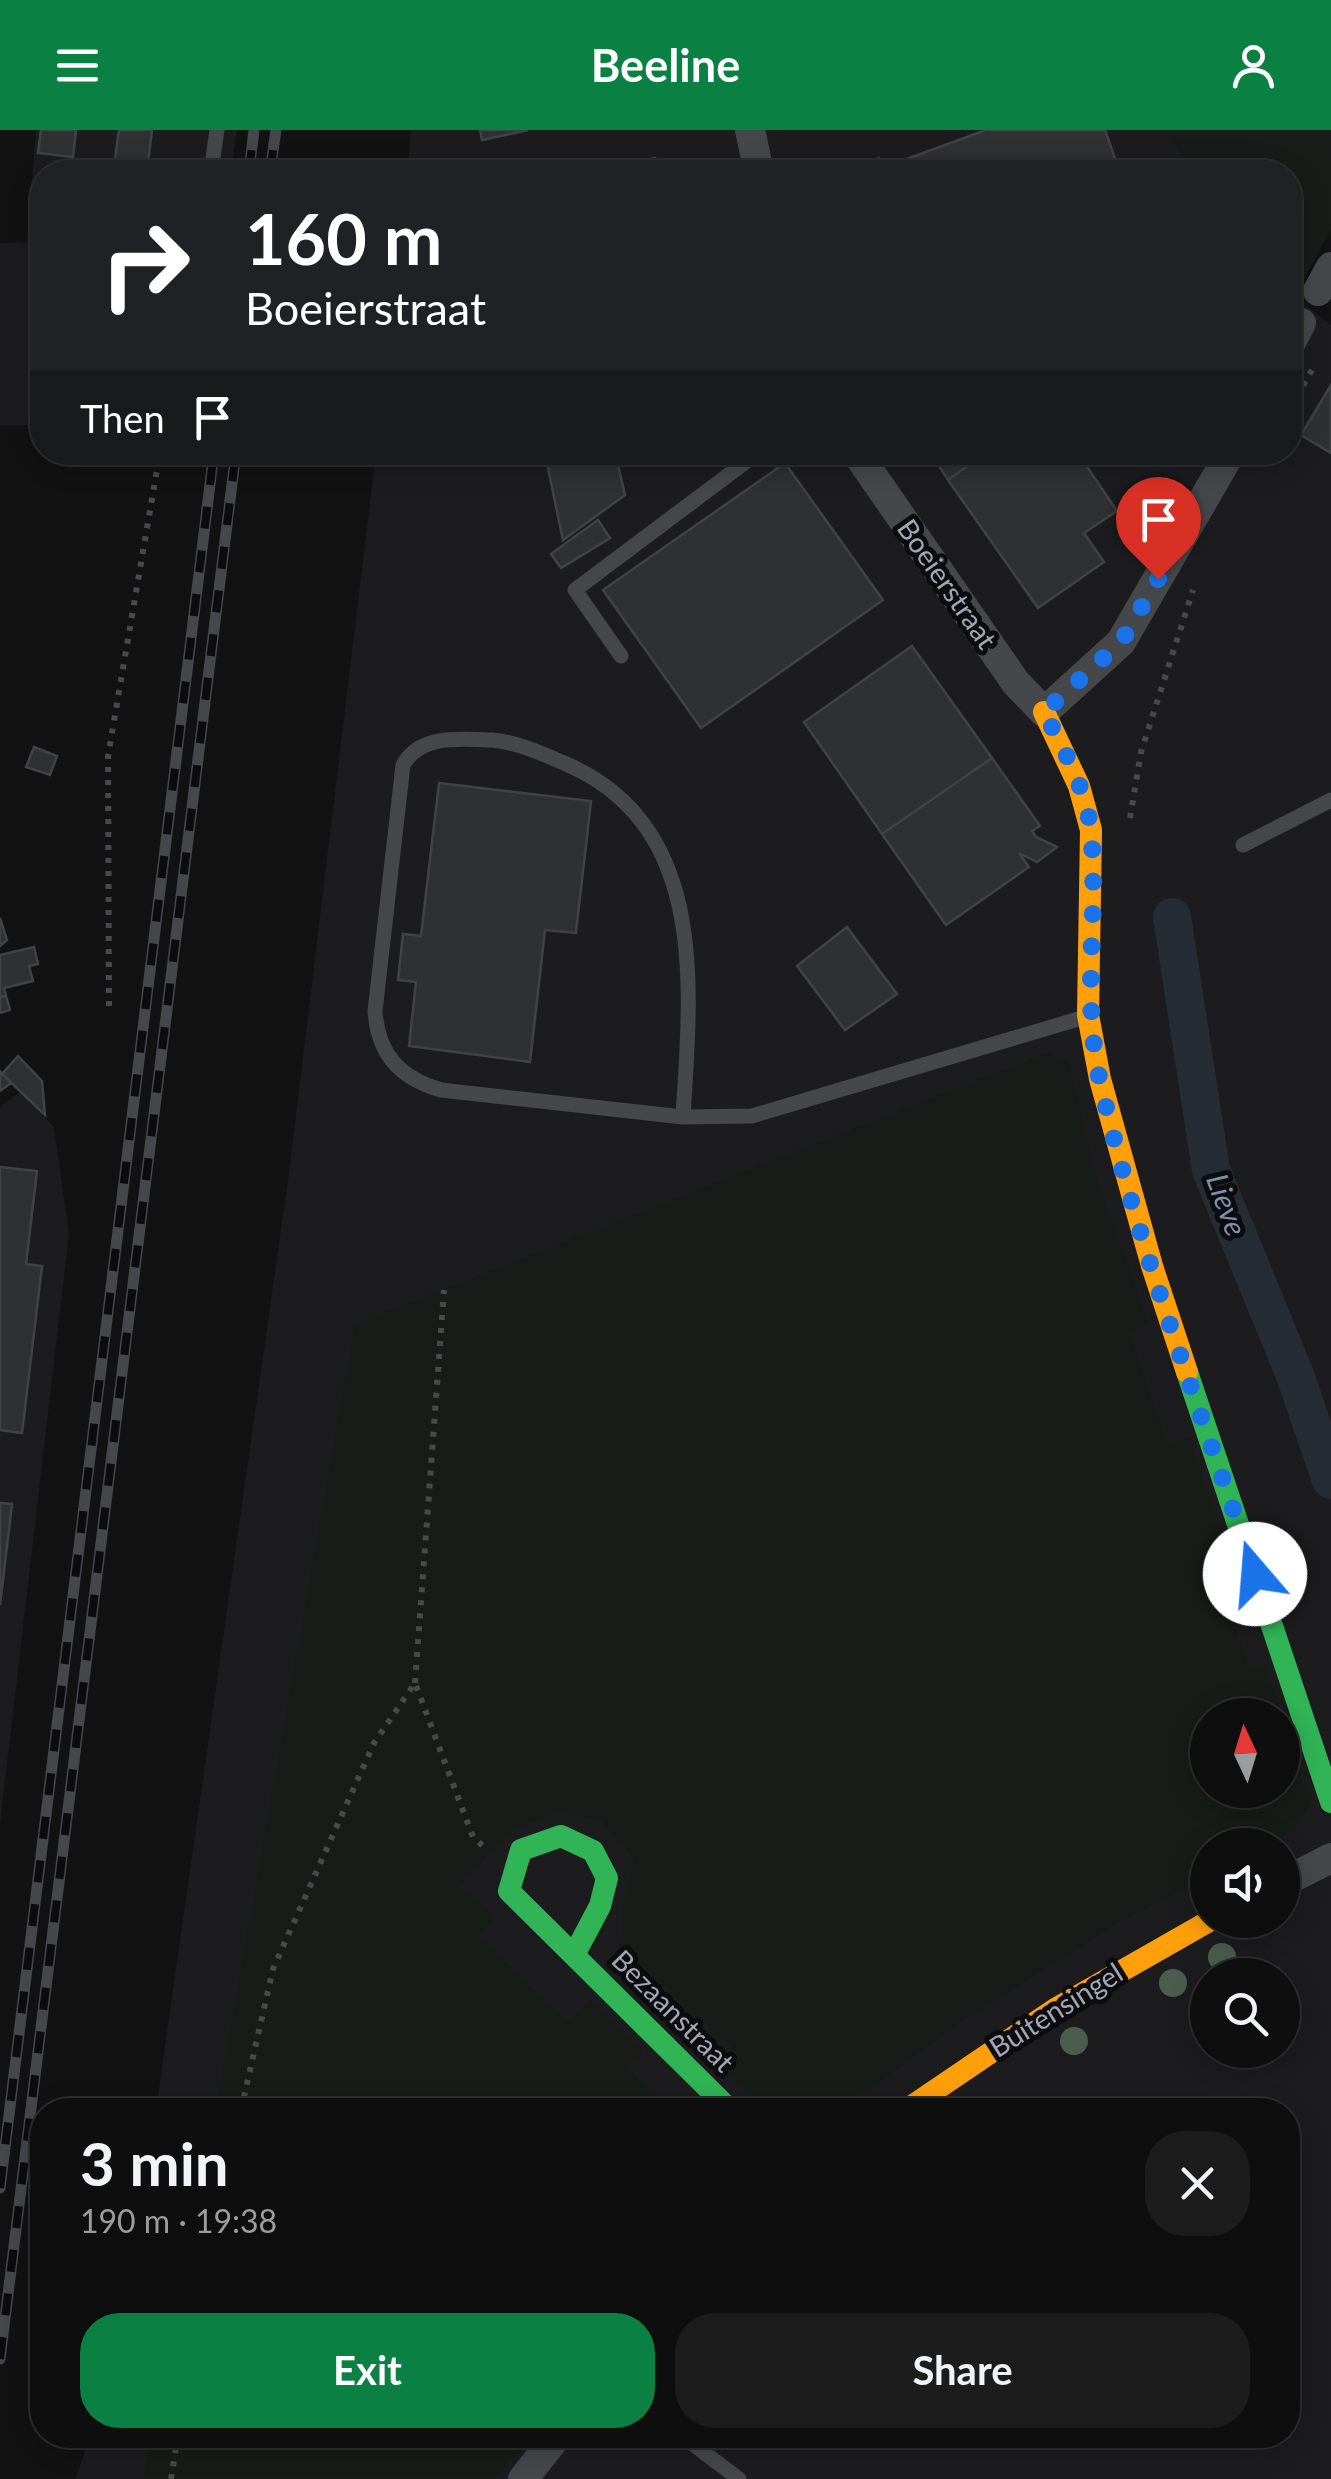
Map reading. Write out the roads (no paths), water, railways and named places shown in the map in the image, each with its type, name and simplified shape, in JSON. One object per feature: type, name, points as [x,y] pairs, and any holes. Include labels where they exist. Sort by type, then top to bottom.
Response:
[{"type":"street","points":[[750,130],[756,160]]},
{"type":"street","name":"Boeierstraat","points":[[865,465],[1016,683],[1044,712],[1079,786],[1091,830],[1088,1016],[1100,1078],[1152,1266],[1331,1802]]},
{"type":"street","points":[[1044,712],[1121,642],[1223,465]]},
{"type":"street","name":"Bezaanstraat","points":[[574,1955],[600,1906],[606,1878],[593,1851],[561,1836],[520,1850],[509,1891],[718,2098]]},
{"type":"street","points":[[1300,1874],[1331,1858]]},
{"type":"street","name":"Buitensingel","points":[[923,2098],[982,2056],[1151,1951],[1190,1931]]},
{"type":"street","points":[[524,2479],[548,2448]]},
{"type":"lane","points":[[212,160],[216,130]]},
{"type":"lane","points":[[620,656],[575,590],[742,465]]},
{"type":"lane","points":[[683,1117],[690,997],[688,942],[667,861],[632,806],[587,773],[506,741],[436,741],[411,751],[402,765],[375,1011],[377,1033],[388,1059],[413,1082],[441,1090],[683,1117],[752,1116],[1088,1016]]},
{"type":"lane","points":[[1242,845],[1331,800]]},
{"type":"lane","points":[[698,2448],[739,2479]]},
{"type":"waterway","name":"Lieve","points":[[1172,917],[1211,1170],[1295,1375],[1331,1480]]},
{"type":"railway","points":[[250,160],[254,130]]},
{"type":"railway","points":[[272,160],[276,130]]},
{"type":"railway","points":[[0,2188],[212,465]]},
{"type":"railway","points":[[32,2098],[234,465]]},
{"type":"railway","points":[[0,2359],[30,2117]]}]
